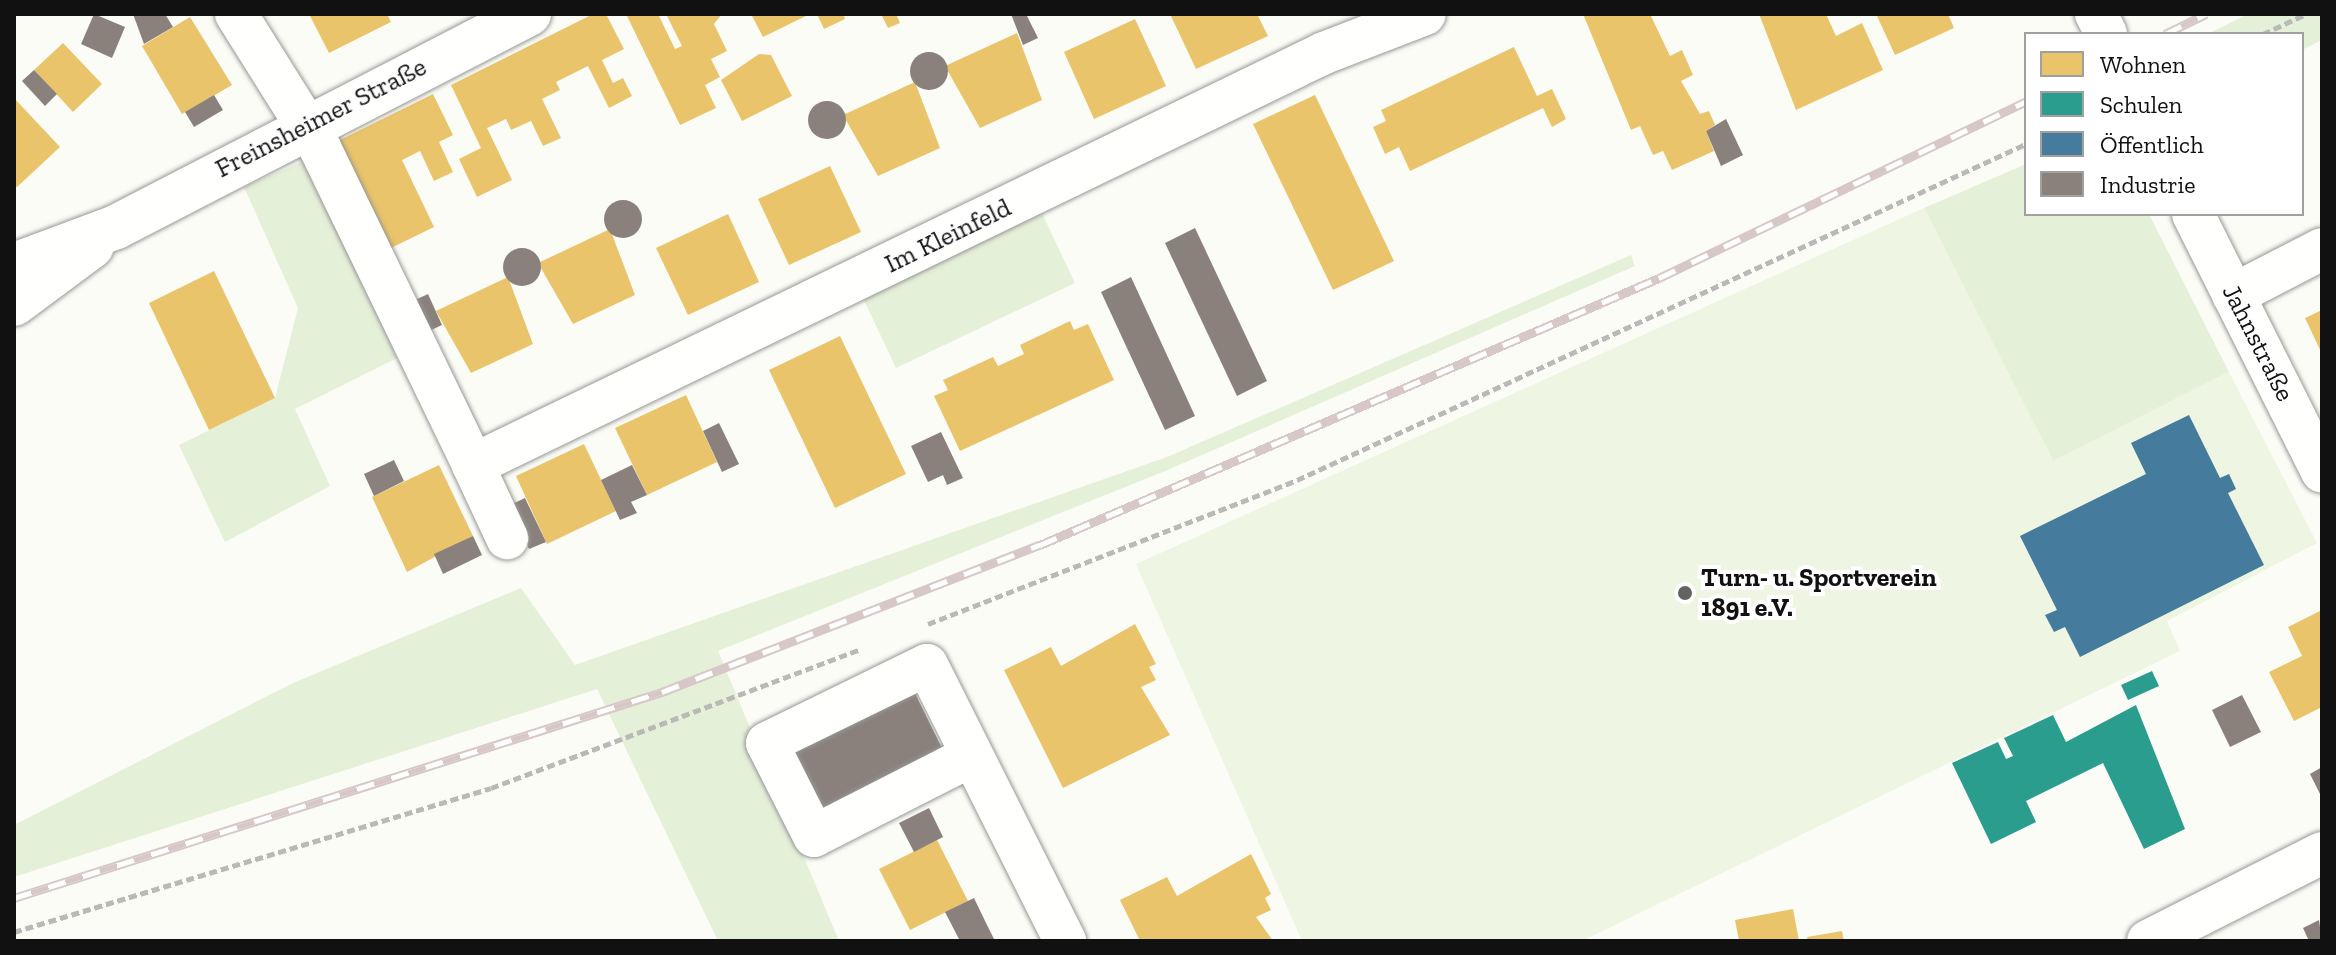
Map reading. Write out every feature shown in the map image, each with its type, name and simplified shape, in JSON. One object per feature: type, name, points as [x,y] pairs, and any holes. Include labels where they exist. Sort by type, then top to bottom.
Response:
[{"type":"street","points":[[236,14],[304,124],[507,538]]},
{"type":"street","name":"Freinsheimer Straße","points":[[14,265],[116,227],[304,124],[529,14]]},
{"type":"street","name":"Im Kleinfeld","points":[[473,465],[1310,60],[1425,14]]},
{"type":"street","points":[[2096,14],[2105,32]]},
{"type":"street","name":"Jahnstraße","points":[[2194,216],[2322,472]]},
{"type":"street","name":"Freinsheimer Straße","points":[[14,304],[116,227]]},
{"type":"street","points":[[2233,295],[2322,249]]},
{"type":"street","points":[[971,756],[814,836],[767,743],[927,665],[1065,941]]},
{"type":"street","points":[[2162,938],[2322,853]]},
{"type":"path","points":[[2267,32],[2306,14]]},
{"type":"path","points":[[910,631],[1297,480],[2024,145]]},
{"type":"path","points":[[14,932],[491,788],[865,648]]},
{"type":"green space","points":[[2248,14],[2322,14],[2322,40],[2304,49],[2304,32],[2212,32]]},
{"type":"green space","points":[[311,158],[397,358],[295,409],[330,486],[225,542],[179,445],[275,398],[298,308],[244,187]]},
{"type":"green space","points":[[2024,165],[2024,216],[2150,216],[2229,372],[2053,461],[1924,208]]},
{"type":"green space","name":"Turn- u. Sportverein 1891 e.V.","points":[[1924,208],[2053,461],[2229,372],[2317,543],[2167,621],[2180,651],[1582,941],[1302,941],[1136,564]]},
{"type":"green space","points":[[1040,209],[1075,283],[896,368],[861,294]]},
{"type":"green space","points":[[1631,255],[1635,266],[1170,469],[718,651],[839,941],[718,941],[597,689],[14,877],[14,825],[293,683],[521,588],[575,665],[1167,457]]},
{"type":"building: Wohnen","points":[[309,14],[387,14],[391,22],[329,53]]},
{"type":"building: Wohnen","points":[[593,14],[606,14],[624,49],[602,60],[613,83],[623,78],[632,96],[609,108],[588,66],[556,82],[560,90],[542,99],[561,138],[543,146],[531,121],[511,130],[506,119],[487,128],[512,180],[477,197],[459,159],[481,148],[451,85]]},
{"type":"building: Wohnen","points":[[626,14],[658,14],[675,49],[682,46],[666,14],[722,14],[714,24],[727,51],[711,59],[720,77],[705,85],[716,108],[680,125]]},
{"type":"building: Wohnen","points":[[751,14],[810,14],[763,37]]},
{"type":"building: Wohnen","points":[[817,14],[843,14],[845,19],[824,29]]},
{"type":"building: Wohnen","points":[[881,14],[896,14],[900,23],[888,28]]},
{"type":"building: Wohnen","points":[[1170,14],[1257,14],[1268,36],[1196,69]]},
{"type":"building: Wohnen","points":[[1583,14],[1650,14],[1670,56],[1682,50],[1693,75],[1681,81],[1700,114],[1709,111],[1715,125],[1706,131],[1714,151],[1672,170],[1663,151],[1653,155],[1640,126],[1631,130]]},
{"type":"building: Wohnen","points":[[1759,14],[1826,14],[1836,36],[1862,23],[1883,70],[1796,110]]},
{"type":"building: Wohnen","points":[[1948,14],[1954,28],[1895,55],[1877,16]]},
{"type":"building: Wohnen","points":[[190,17],[232,85],[182,114],[142,46]]},
{"type":"building: Wohnen","points":[[1135,19],[1166,86],[1094,119],[1064,52]]},
{"type":"building: Wohnen","points":[[1017,33],[1042,100],[980,128],[945,66]]},
{"type":"building: Wohnen","points":[[63,43],[102,84],[73,112],[34,70]]},
{"type":"building: Wohnen","points":[[1514,47],[1537,96],[1552,89],[1566,119],[1552,127],[1543,108],[1410,171],[1399,147],[1385,154],[1373,127],[1386,121],[1381,110]]},
{"type":"building: Wohnen","points":[[759,54],[771,55],[792,96],[742,121],[721,80]]},
{"type":"building: Wohnen","points":[[915,82],[940,148],[878,176],[843,115]]},
{"type":"building: Wohnen","points":[[433,94],[453,135],[439,142],[453,172],[434,181],[420,151],[402,160],[434,227],[389,249],[338,141]]},
{"type":"building: Wohnen","points":[[1315,95],[1394,261],[1333,290],[1253,124]]},
{"type":"building: Wohnen","points":[[14,98],[60,147],[17,187],[14,185]]},
{"type":"building: Wohnen","points":[[830,166],[861,232],[789,265],[758,199]]},
{"type":"building: Wohnen","points":[[728,214],[759,282],[688,315],[656,248]]},
{"type":"building: Wohnen","points":[[610,229],[635,295],[573,324],[538,263]]},
{"type":"building: Wohnen","points":[[214,271],[275,398],[209,430],[149,303]]},
{"type":"building: Wohnen","points":[[508,277],[533,344],[471,373],[436,311]]},
{"type":"building: Wohnen","points":[[2322,310],[2322,354],[2305,318]]},
{"type":"building: Wohnen","points":[[1070,321],[1074,330],[1088,324],[1114,380],[960,451],[934,396],[948,390],[943,380],[993,357],[998,366],[1024,354],[1020,345]]},
{"type":"building: Wohnen","points":[[840,336],[906,474],[835,508],[769,370]]},
{"type":"building: Wohnen","points":[[686,395],[717,462],[647,495],[615,428]]},
{"type":"building: Wohnen","points":[[584,444],[616,511],[547,544],[516,476]]},
{"type":"building: Wohnen","points":[[439,465],[473,536],[407,572],[372,497]]},
{"type":"building: Wohnen","points":[[2322,610],[2322,707],[2294,721],[2269,672],[2302,656],[2288,627]]},
{"type":"building: Wohnen","points":[[1135,624],[1156,664],[1149,667],[1156,680],[1141,687],[1170,735],[1063,788],[1004,670],[1051,647],[1061,666]]},
{"type":"building: Wohnen","points":[[937,840],[968,901],[910,930],[879,869]]},
{"type":"building: Wohnen","points":[[1251,854],[1271,894],[1265,898],[1271,910],[1256,917],[1273,941],[1140,941],[1120,900],[1167,877],[1177,896]]},
{"type":"building: Wohnen","points":[[1793,909],[1799,941],[1739,941],[1735,920]]},
{"type":"building: Wohnen","points":[[1842,931],[1844,941],[1808,941],[1807,937]]},
{"type":"building: Schulen","points":[[2152,671],[2159,686],[2128,700],[2121,685]]},
{"type":"building: Schulen","points":[[2136,705],[2185,829],[2144,849],[2103,763],[2026,801],[2036,822],[1991,844],[1952,763],[1998,742],[2006,759],[2013,756],[2004,738],[2053,715],[2066,742]]},
{"type":"building: Öffentlich","points":[[2189,415],[2220,478],[2229,474],[2236,489],[2228,493],[2264,565],[2080,657],[2065,627],[2054,632],[2045,615],[2057,610],[2020,536],[2146,474],[2131,443]]},
{"type":"building: Industrie","points":[[94,14],[125,27],[112,58],[81,44]]},
{"type":"building: Industrie","points":[[133,14],[165,14],[173,27],[144,44]]},
{"type":"building: Industrie","points":[[1011,14],[1026,14],[1038,38],[1023,45]]},
{"type":"building: Industrie","points":[[929,52],[942,58],[948,71],[942,84],[929,90],[916,84],[910,71],[916,58]]},
{"type":"building: Industrie","points":[[34,70],[57,94],[45,106],[22,81]]},
{"type":"building: Industrie","points":[[214,95],[223,110],[194,127],[185,112]]},
{"type":"building: Industrie","points":[[827,101],[840,107],[846,120],[840,133],[827,139],[814,133],[808,120],[814,107]]},
{"type":"building: Industrie","points":[[1726,119],[1743,155],[1721,166],[1706,131]]},
{"type":"building: Industrie","points":[[623,200],[636,206],[642,219],[636,232],[623,238],[610,232],[604,219],[610,206]]},
{"type":"building: Industrie","points":[[1195,228],[1267,381],[1237,396],[1165,243]]},
{"type":"building: Industrie","points":[[522,248],[535,254],[541,267],[535,280],[522,286],[509,280],[503,267],[509,254]]},
{"type":"building: Industrie","points":[[1131,277],[1195,416],[1165,430],[1101,292]]},
{"type":"building: Industrie","points":[[428,294],[442,325],[427,332],[413,301]]},
{"type":"building: Industrie","points":[[719,423],[739,464],[722,472],[703,431]]},
{"type":"building: Industrie","points":[[941,432],[963,478],[947,485],[943,475],[928,482],[911,446]]},
{"type":"building: Industrie","points":[[394,460],[404,481],[374,496],[364,474]]},
{"type":"building: Industrie","points":[[632,465],[647,495],[631,502],[637,513],[620,520],[601,480]]},
{"type":"building: Industrie","points":[[525,498],[546,542],[529,549],[508,506]]},
{"type":"building: Industrie","points":[[473,536],[482,555],[443,574],[434,554]]},
{"type":"building: Industrie","points":[[913,689],[943,750],[822,811],[791,750]]},
{"type":"building: Industrie","points":[[2242,695],[2261,732],[2230,747],[2212,710]]},
{"type":"building: Industrie","points":[[2322,767],[2322,798],[2310,774]]},
{"type":"building: Industrie","points":[[929,808],[943,837],[914,852],[899,823]]},
{"type":"building: Industrie","points":[[974,898],[995,941],[960,941],[945,912]]},
{"type":"building: Industrie","points":[[2319,920],[2322,941],[2309,941],[2303,928]]},
{"type":"railway","points":[[2169,32],[2206,14]]},
{"type":"railway","points":[[14,898],[662,692],[1040,545],[1659,278],[2024,102]]},
{"type":"place","name":"Turn- u. Sportverein 1891 e.V.","points":[[1685,593]]}]
